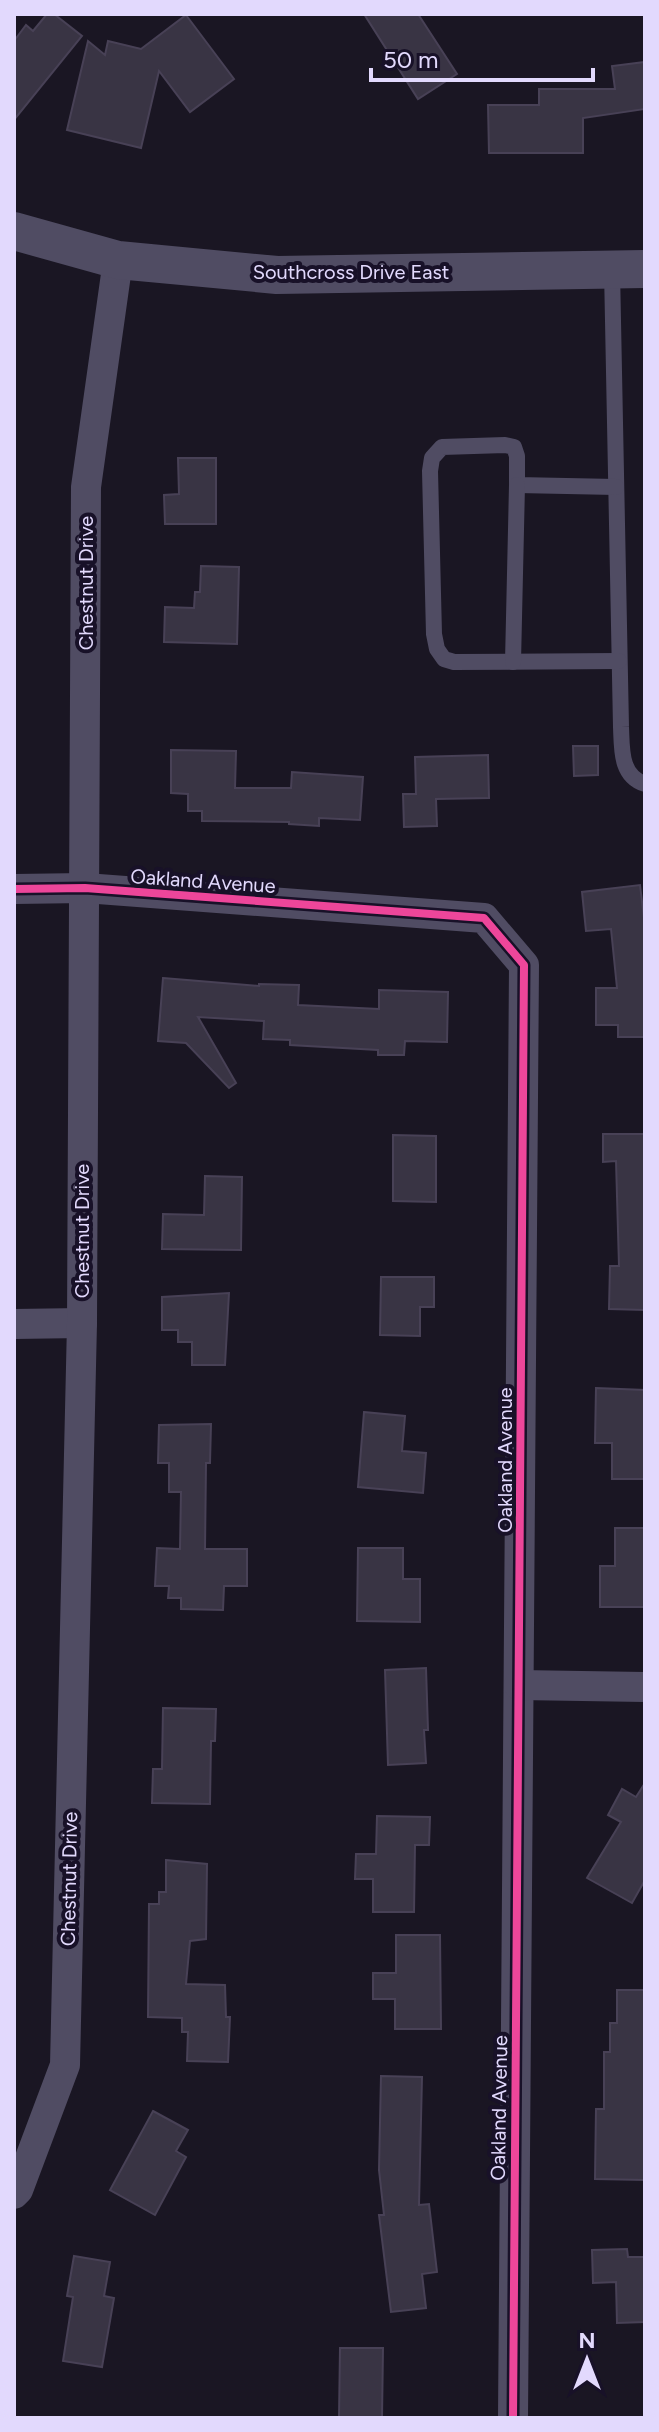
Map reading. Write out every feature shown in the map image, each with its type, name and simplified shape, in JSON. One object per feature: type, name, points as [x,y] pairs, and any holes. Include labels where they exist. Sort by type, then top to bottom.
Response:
[{"type":"street","name":"Southcross Drive East","points":[[14,231],[118,260],[277,275],[628,270]]},
{"type":"street","name":"Chestnut Drive","points":[[14,2194],[65,2065],[82,1323],[86,487],[118,260]]},
{"type":"street","name":"Oakland Avenue","points":[[14,889],[85,888],[484,918],[524,965],[513,2418]]},
{"type":"street","points":[[14,1324],[82,1323]]},
{"type":"street","points":[[519,1685],[645,1687]]},
{"type":"lane","points":[[628,270],[616,487],[619,661],[623,763],[632,777],[645,784]]},
{"type":"lane","points":[[513,662],[517,456],[514,447],[505,445],[442,447],[432,458],[430,471],[437,649],[444,659],[454,662],[513,662],[619,661]]},
{"type":"lane","points":[[517,485],[616,487]]},
{"type":"building","points":[[47,14],[54,14],[82,36],[14,120],[14,41],[26,25],[33,31]]},
{"type":"building","points":[[364,14],[418,14],[457,74],[418,99]]},
{"type":"building","points":[[186,15],[234,79],[190,112],[159,71],[141,148],[67,130],[88,41],[105,55],[108,41],[141,49]]},
{"type":"building","points":[[645,62],[645,109],[583,118],[583,153],[489,153],[488,105],[539,105],[539,89],[615,89],[612,66]]},
{"type":"building","points":[[178,458],[216,458],[216,524],[165,524],[164,495],[179,494]]},
{"type":"building","points":[[201,566],[239,567],[237,644],[164,642],[165,607],[194,608],[195,592],[200,592]]},
{"type":"building","points":[[573,746],[598,746],[598,775],[574,776]]},
{"type":"building","points":[[171,750],[236,751],[235,788],[291,788],[292,772],[363,777],[360,820],[319,818],[319,826],[289,822],[202,821],[202,811],[188,811],[188,794],[171,793]]},
{"type":"building","points":[[488,755],[489,798],[436,799],[437,826],[404,827],[403,794],[416,794],[415,757]]},
{"type":"building","points":[[640,885],[645,926],[645,1037],[618,1037],[618,1025],[596,1025],[596,988],[617,988],[611,929],[586,931],[582,892]]},
{"type":"building","points":[[163,978],[259,986],[299,985],[298,1005],[379,1009],[379,990],[448,992],[447,1042],[405,1041],[404,1055],[378,1055],[378,1050],[290,1045],[290,1040],[263,1039],[264,1021],[198,1017],[236,1083],[229,1088],[186,1043],[158,1041]]},
{"type":"building","points":[[603,1134],[645,1134],[645,1310],[609,1309],[610,1266],[619,1266],[616,1161],[603,1162]]},
{"type":"building","points":[[393,1135],[436,1136],[436,1202],[393,1201]]},
{"type":"building","points":[[205,1176],[242,1177],[241,1250],[162,1249],[163,1214],[204,1215]]},
{"type":"building","points":[[381,1277],[434,1277],[434,1307],[420,1307],[420,1336],[380,1335]]},
{"type":"building","points":[[229,1293],[225,1365],[192,1365],[192,1342],[178,1342],[178,1330],[162,1330],[162,1297]]},
{"type":"building","points":[[596,1388],[645,1390],[645,1479],[612,1479],[612,1443],[595,1443]]},
{"type":"building","points":[[364,1412],[405,1416],[402,1451],[426,1453],[423,1493],[358,1487]]},
{"type":"building","points":[[211,1424],[210,1463],[206,1463],[205,1549],[247,1549],[247,1586],[224,1586],[223,1610],[181,1609],[181,1598],[168,1598],[169,1586],[155,1586],[157,1548],[180,1549],[181,1492],[169,1492],[169,1463],[158,1463],[159,1425]]},
{"type":"building","points":[[615,1528],[645,1528],[645,1607],[600,1607],[600,1566],[615,1566]]},
{"type":"building","points":[[358,1548],[403,1548],[403,1579],[420,1579],[420,1622],[357,1621]]},
{"type":"building","points":[[426,1668],[426,1763],[388,1765],[385,1670]]},
{"type":"building","points":[[163,1708],[216,1709],[215,1741],[211,1741],[210,1804],[152,1803],[153,1769],[162,1769]]},
{"type":"building","points":[[645,1783],[645,1880],[632,1903],[587,1878],[621,1822],[608,1815],[622,1789],[636,1797]]},
{"type":"building","points":[[377,1816],[430,1817],[429,1845],[415,1845],[414,1912],[373,1912],[373,1879],[355,1879],[356,1854],[376,1854]]},
{"type":"building","points":[[166,1860],[207,1864],[206,1939],[190,1941],[186,1984],[225,1985],[226,2017],[230,2017],[228,2062],[187,2061],[188,2032],[182,2032],[182,2018],[148,2017],[149,1904],[159,1904],[159,1892],[166,1892]]},
{"type":"building","points":[[396,1935],[440,1935],[441,2029],[395,2029],[395,1999],[373,1999],[373,1973],[396,1973]]},
{"type":"building","points":[[617,1990],[645,1990],[645,2180],[595,2179],[596,2109],[604,2109],[604,2052],[610,2052],[610,2023],[617,2023]]},
{"type":"building","points":[[381,2076],[422,2077],[419,2205],[429,2204],[437,2272],[422,2274],[426,2308],[391,2312],[379,2215],[384,2215],[379,2170]]},
{"type":"building","points":[[153,2111],[188,2130],[176,2151],[186,2157],[155,2215],[110,2190]]},
{"type":"building","points":[[627,2249],[628,2257],[645,2257],[645,2322],[617,2323],[616,2282],[593,2283],[592,2250]]},
{"type":"building","points":[[74,2256],[110,2262],[104,2296],[114,2298],[102,2367],[63,2361],[73,2297],[67,2296]]},
{"type":"building","points":[[340,2348],[383,2348],[382,2418],[339,2418]]},
{"type":"cycle path","points":[[14,889],[85,888],[484,918],[524,965],[513,2418]]}]
